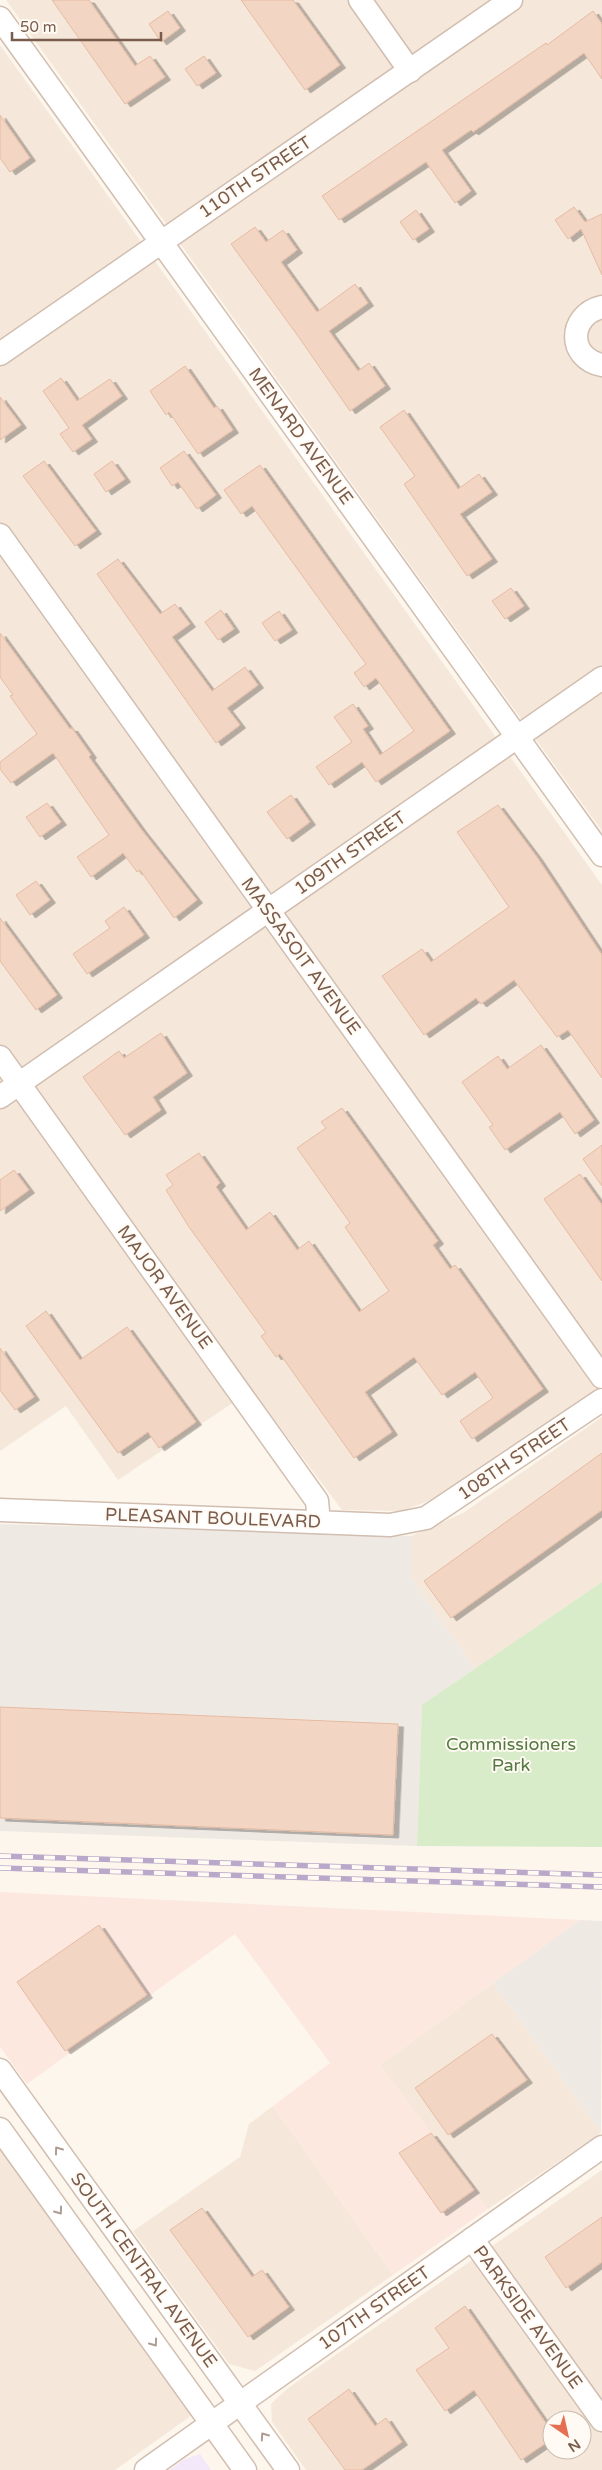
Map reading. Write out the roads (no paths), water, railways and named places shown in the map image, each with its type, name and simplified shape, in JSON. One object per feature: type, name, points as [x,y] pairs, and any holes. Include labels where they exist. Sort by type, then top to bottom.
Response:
[{"type":"street","points":[[360,0],[410,71]]},
{"type":"street","name":"110TH STREET","points":[[0,354],[160,241],[511,0]]},
{"type":"street","name":"MENARD AVENUE","points":[[0,18],[602,855]]},
{"type":"street","points":[[602,308],[586,315],[579,322],[576,332],[580,352],[587,359],[602,366]]},
{"type":"street","name":"MASSASOIT AVENUE","points":[[0,535],[602,1377]]},
{"type":"street","name":"109TH STREET","points":[[0,1097],[602,678]]},
{"type":"street","name":"MAJOR AVENUE","points":[[0,1057],[317,1501],[319,1522]]},
{"type":"street","name":"108TH STREET","points":[[426,1518],[602,1400]]},
{"type":"street","name":"PLEASANT BOULEVARD","points":[[0,1510],[390,1525],[426,1518]]},
{"type":"street","name":"SOUTH CENTRAL AVENUE","points":[[0,2070],[288,2470]]},
{"type":"street","name":"SOUTH CENTRAL AVENUE","points":[[0,2129],[245,2470]]},
{"type":"street","name":"107TH STREET","points":[[146,2470],[602,2147]]},
{"type":"street","name":"PARKSIDE AVENUE","points":[[472,2239],[602,2420]]},
{"type":"railway","points":[[0,1856],[602,1875]]},
{"type":"railway","points":[[0,1868],[602,1887]]},
{"type":"park label","name":"Commissioners Park","points":[[511,1754]]}]
